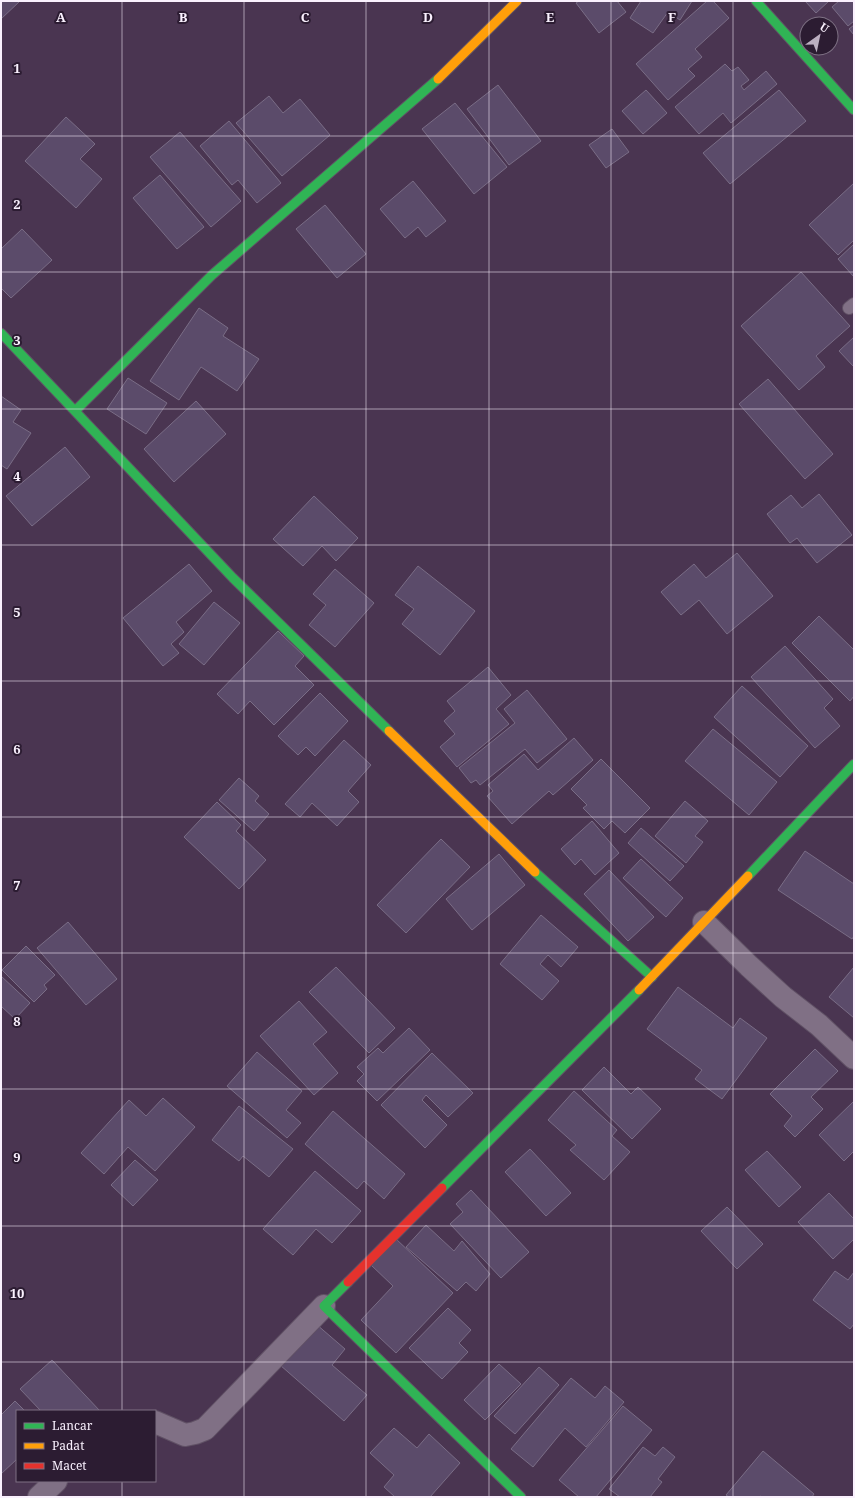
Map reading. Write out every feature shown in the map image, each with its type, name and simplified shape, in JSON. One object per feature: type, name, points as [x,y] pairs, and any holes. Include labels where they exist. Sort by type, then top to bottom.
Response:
[{"type":"main road","points":[[75,411],[212,275],[433,84],[517,1]]},
{"type":"main road","points":[[756,1],[854,110]]},
{"type":"main road","points":[[1,333],[233,578],[384,727],[550,887],[652,977]]},
{"type":"main road","points":[[520,1497],[324,1306],[652,977],[854,764]]},
{"type":"street","points":[[704,922],[783,997],[819,1025],[854,1058]]},
{"type":"street","points":[[156,1422],[185,1435],[205,1429],[324,1306]]},
{"type":"street","points":[[39,1497],[55,1482]]},
{"type":"building","points":[[1,1],[20,1],[1,19]]},
{"type":"building","points":[[579,1],[617,1],[626,12],[599,33],[576,3]]},
{"type":"building","points":[[641,1],[692,1],[680,20],[668,12],[653,33],[630,18]]},
{"type":"building","points":[[707,1],[713,1],[729,18],[695,49],[702,57],[688,69],[695,76],[668,100],[636,64]]},
{"type":"building","points":[[805,1],[829,1],[816,13]]},
{"type":"building","points":[[839,1],[854,1],[854,21],[848,26],[832,7]]},
{"type":"building","points":[[854,25],[854,35],[849,29]]},
{"type":"building","points":[[725,64],[732,71],[738,67],[749,80],[741,86],[744,90],[766,71],[777,84],[731,123],[723,113],[699,134],[675,107]]},
{"type":"building","points":[[498,85],[541,141],[509,165],[467,109]]},
{"type":"building","points":[[646,90],[667,113],[643,134],[622,111]]},
{"type":"building","points":[[779,90],[806,121],[730,184],[703,153]]},
{"type":"building","points":[[269,96],[283,113],[300,99],[330,135],[282,176],[236,123]]},
{"type":"building","points":[[455,103],[507,167],[474,194],[422,129]]},
{"type":"building","points":[[66,117],[95,144],[80,159],[102,179],[76,208],[25,161]]},
{"type":"building","points":[[229,121],[281,183],[257,203],[238,180],[232,185],[200,146]]},
{"type":"building","points":[[612,129],[629,152],[606,168],[589,145]]},
{"type":"building","points":[[180,132],[241,201],[211,227],[150,157]]},
{"type":"building","points":[[160,175],[204,227],[177,249],[133,198]]},
{"type":"building","points":[[413,181],[446,221],[426,237],[418,227],[405,238],[380,209]]},
{"type":"building","points":[[854,183],[854,240],[838,255],[809,225]]},
{"type":"building","points":[[325,205],[366,254],[337,278],[296,229]]},
{"type":"building","points":[[22,229],[52,260],[11,298],[1,288],[1,249]]},
{"type":"building","points":[[854,244],[854,277],[838,259]]},
{"type":"building","points":[[801,272],[850,326],[816,356],[825,367],[799,390],[741,326]]},
{"type":"building","points":[[199,308],[228,328],[223,336],[259,359],[237,391],[201,367],[179,400],[150,381]]},
{"type":"building","points":[[854,337],[854,367],[839,351]]},
{"type":"building","points":[[128,378],[167,403],[146,434],[107,409]]},
{"type":"building","points":[[768,379],[833,454],[805,479],[739,404]]},
{"type":"building","points":[[1,396],[21,410],[13,422],[31,433],[7,469],[1,465]]},
{"type":"building","points":[[196,401],[226,434],[174,482],[144,449]]},
{"type":"building","points":[[65,447],[90,477],[32,526],[6,496]]},
{"type":"building","points":[[819,494],[852,535],[817,563],[797,538],[790,543],[767,514],[791,495],[802,508]]},
{"type":"building","points":[[314,496],[358,538],[336,561],[322,546],[303,566],[273,539]]},
{"type":"building","points":[[737,553],[773,596],[727,634],[699,600],[681,615],[661,592],[694,564],[706,578]]},
{"type":"building","points":[[189,564],[212,591],[176,622],[184,632],[171,644],[179,653],[163,666],[123,618]]},
{"type":"building","points":[[418,566],[475,611],[440,655],[402,624],[414,609],[395,595]]},
{"type":"building","points":[[335,569],[374,603],[335,647],[309,625],[326,605],[313,594]]},
{"type":"building","points":[[214,602],[240,623],[204,665],[179,644]]},
{"type":"building","points":[[819,616],[854,650],[854,696],[850,701],[792,643]]},
{"type":"building","points":[[278,631],[304,656],[295,666],[314,685],[274,725],[250,701],[238,714],[217,694]]},
{"type":"building","points":[[785,646],[833,699],[824,708],[840,726],[815,748],[751,677]]},
{"type":"building","points":[[488,667],[511,695],[496,709],[509,724],[457,767],[440,747],[455,734],[444,721],[455,711],[447,701]]},
{"type":"building","points":[[742,686],[808,746],[780,777],[714,717]]},
{"type":"building","points":[[527,690],[567,739],[537,763],[525,749],[480,785],[476,780],[471,783],[459,768],[515,723],[504,709]]},
{"type":"building","points":[[320,693],[348,721],[315,756],[306,747],[298,755],[278,736]]},
{"type":"building","points":[[713,729],[777,782],[749,815],[685,761]]},
{"type":"building","points":[[574,738],[593,760],[553,795],[549,791],[512,824],[487,796],[493,791],[488,785],[524,754],[538,770]]},
{"type":"building","points":[[344,740],[371,765],[348,791],[359,802],[337,826],[312,803],[300,817],[285,804]]},
{"type":"building","points":[[601,759],[650,808],[625,833],[612,821],[604,829],[583,808],[587,805],[571,789]]},
{"type":"building","points":[[239,778],[259,796],[255,801],[269,814],[254,831],[219,800]]},
{"type":"building","points":[[685,801],[708,821],[695,836],[703,842],[686,863],[655,836]]},
{"type":"building","points":[[217,802],[241,825],[236,831],[266,860],[239,889],[184,837]]},
{"type":"building","points":[[592,821],[619,853],[595,875],[581,859],[575,865],[561,849]]},
{"type":"building","points":[[641,828],[684,866],[670,881],[628,843]]},
{"type":"building","points":[[441,839],[470,867],[406,933],[377,905]]},
{"type":"building","points":[[805,851],[854,884],[854,936],[852,939],[778,890]]},
{"type":"building","points":[[499,854],[525,885],[472,930],[446,899]]},
{"type":"building","points":[[641,859],[683,898],[666,917],[623,878]]},
{"type":"building","points":[[609,870],[654,917],[628,941],[584,894]]},
{"type":"building","points":[[541,915],[578,947],[561,967],[548,955],[540,964],[559,981],[542,1000],[500,964]]},
{"type":"building","points":[[68,922],[117,979],[86,1005],[37,948]]},
{"type":"building","points":[[26,946],[55,975],[44,985],[47,989],[34,1002],[2,970]]},
{"type":"building","points":[[336,967],[395,1028],[369,1053],[309,992]]},
{"type":"building","points":[[854,967],[854,1018],[829,997]]},
{"type":"building","points":[[1,976],[30,1003],[15,1019],[1,1006]]},
{"type":"building","points":[[678,987],[733,1028],[740,1018],[767,1038],[722,1099],[695,1079],[702,1070],[647,1029]]},
{"type":"building","points":[[299,1001],[327,1032],[313,1044],[338,1073],[314,1095],[260,1036]]},
{"type":"building","points":[[409,1028],[430,1050],[377,1101],[357,1081],[364,1074],[357,1067],[378,1048],[383,1053]]},
{"type":"building","points":[[815,1049],[838,1071],[811,1097],[823,1109],[795,1137],[784,1126],[792,1116],[770,1094]]},
{"type":"building","points":[[257,1052],[302,1091],[286,1110],[301,1123],[287,1138],[227,1086]]},
{"type":"building","points":[[432,1053],[473,1093],[448,1117],[426,1095],[422,1100],[447,1125],[425,1148],[381,1105]]},
{"type":"building","points":[[604,1067],[631,1094],[638,1087],[661,1109],[632,1139],[582,1090]]},
{"type":"building","points":[[574,1091],[617,1130],[612,1136],[630,1152],[604,1180],[570,1150],[576,1145],[548,1120]]},
{"type":"building","points":[[163,1098],[195,1127],[155,1171],[128,1147],[104,1174],[81,1153],[129,1100],[146,1116]]},
{"type":"building","points":[[854,1101],[854,1151],[844,1161],[819,1135]]},
{"type":"building","points":[[239,1106],[293,1149],[269,1177],[243,1156],[239,1161],[212,1140]]},
{"type":"building","points":[[333,1111],[405,1174],[384,1199],[364,1181],[357,1189],[305,1144]]},
{"type":"building","points":[[530,1149],[571,1193],[546,1216],[505,1172]]},
{"type":"building","points":[[767,1151],[801,1187],[779,1207],[745,1170]]},
{"type":"building","points":[[135,1160],[158,1180],[133,1206],[111,1185]]},
{"type":"building","points":[[315,1171],[361,1211],[332,1243],[316,1229],[293,1255],[263,1229]]},
{"type":"building","points":[[471,1190],[529,1252],[501,1278],[450,1224],[463,1212],[456,1204]]},
{"type":"building","points":[[829,1193],[854,1219],[854,1239],[833,1259],[798,1222]]},
{"type":"building","points":[[727,1207],[763,1244],[737,1269],[701,1231]]},
{"type":"building","points":[[426,1225],[454,1251],[462,1241],[490,1274],[476,1291],[466,1282],[457,1291],[406,1247]]},
{"type":"building","points":[[395,1238],[453,1293],[396,1353],[361,1320],[393,1286],[370,1264]]},
{"type":"building","points":[[835,1271],[848,1280],[854,1272],[854,1324],[850,1329],[813,1300]]},
{"type":"building","points":[[448,1308],[471,1330],[459,1343],[468,1352],[442,1379],[409,1348]]},
{"type":"building","points":[[316,1324],[345,1349],[332,1365],[367,1395],[344,1421],[280,1365]]},
{"type":"building","points":[[52,1360],[99,1410],[40,1410],[20,1389]]},
{"type":"building","points":[[499,1364],[521,1384],[485,1420],[464,1400]]},
{"type":"building","points":[[539,1367],[559,1385],[515,1434],[494,1416]]},
{"type":"building","points":[[571,1378],[595,1398],[605,1386],[624,1402],[586,1447],[565,1428],[533,1467],[511,1449]]},
{"type":"building","points":[[15,1401],[24,1410],[16,1410],[16,1460],[1,1474],[1,1415]]},
{"type":"building","points":[[623,1406],[652,1430],[596,1497],[579,1497],[559,1480]]},
{"type":"building","points":[[394,1428],[417,1448],[429,1434],[460,1463],[430,1497],[395,1497],[384,1487],[394,1475],[370,1453]]},
{"type":"building","points":[[643,1447],[655,1456],[663,1447],[675,1457],[658,1479],[662,1482],[650,1497],[620,1497],[609,1489]]},
{"type":"building","points":[[763,1451],[814,1494],[812,1497],[729,1497],[726,1495]]},
{"type":"traffic: fast","points":[[756,1],[854,110]]},
{"type":"traffic: fast","points":[[75,411],[212,275],[438,79]]},
{"type":"traffic: fast","points":[[1,333],[233,578],[389,731]]},
{"type":"traffic: fast","points":[[748,876],[854,764]]},
{"type":"traffic: fast","points":[[535,872],[652,977]]},
{"type":"traffic: fast","points":[[442,1188],[639,990]]},
{"type":"traffic: fast","points":[[348,1282],[324,1306],[521,1497]]},
{"type":"traffic: slow","points":[[438,79],[517,1]]},
{"type":"traffic: slow","points":[[389,731],[535,872]]},
{"type":"traffic: slow","points":[[639,990],[748,876]]},
{"type":"traffic: jam","points":[[348,1282],[442,1188]]}]
